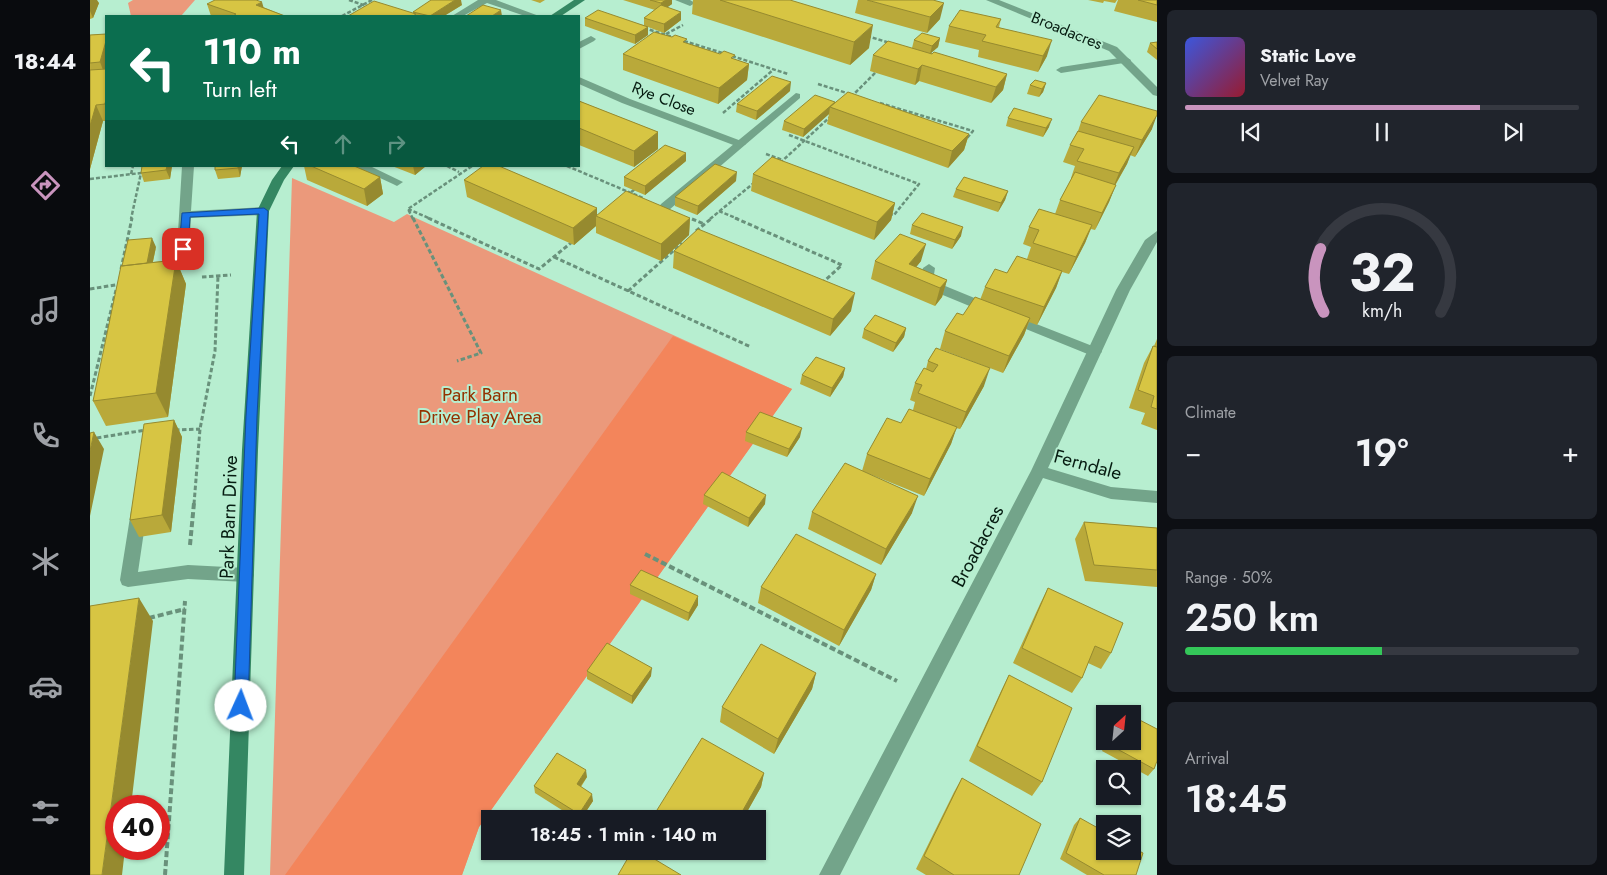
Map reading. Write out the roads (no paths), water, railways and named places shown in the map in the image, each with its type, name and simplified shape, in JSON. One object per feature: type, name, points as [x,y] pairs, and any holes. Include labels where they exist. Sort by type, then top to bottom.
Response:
[{"type":"street","points":[[459,15],[486,0],[500,2],[532,15]]},
{"type":"street","points":[[557,15],[580,0]]},
{"type":"street","points":[[680,0],[690,4]]},
{"type":"street","name":"Broadacres","points":[[991,0],[1091,38],[1113,49],[1157,93]]},
{"type":"street","points":[[580,45],[591,39]]},
{"type":"street","points":[[1061,70],[1126,60]]},
{"type":"street","name":"Rye Close","points":[[580,80],[626,101],[740,144]]},
{"type":"street","points":[[665,207],[796,96]]},
{"type":"street","points":[[182,266],[188,167]]},
{"type":"street","name":"Park Barn Drive","points":[[234,875],[255,357],[264,211],[278,180],[287,167]]},
{"type":"street","points":[[362,167],[397,182]]},
{"type":"street","points":[[185,215],[264,211]]},
{"type":"street","name":"Broadacres","points":[[830,875],[1039,471],[1123,290],[1149,243],[1157,235]]},
{"type":"street","points":[[930,268],[926,283],[1095,352]]},
{"type":"street","name":"Ferndale","points":[[1039,471],[1111,494],[1157,497]]},
{"type":"street","points":[[142,496],[128,580],[188,572],[246,575]]},
{"type":"park label","name":"Park Barn Drive Play Area","points":[[480,405]]}]
